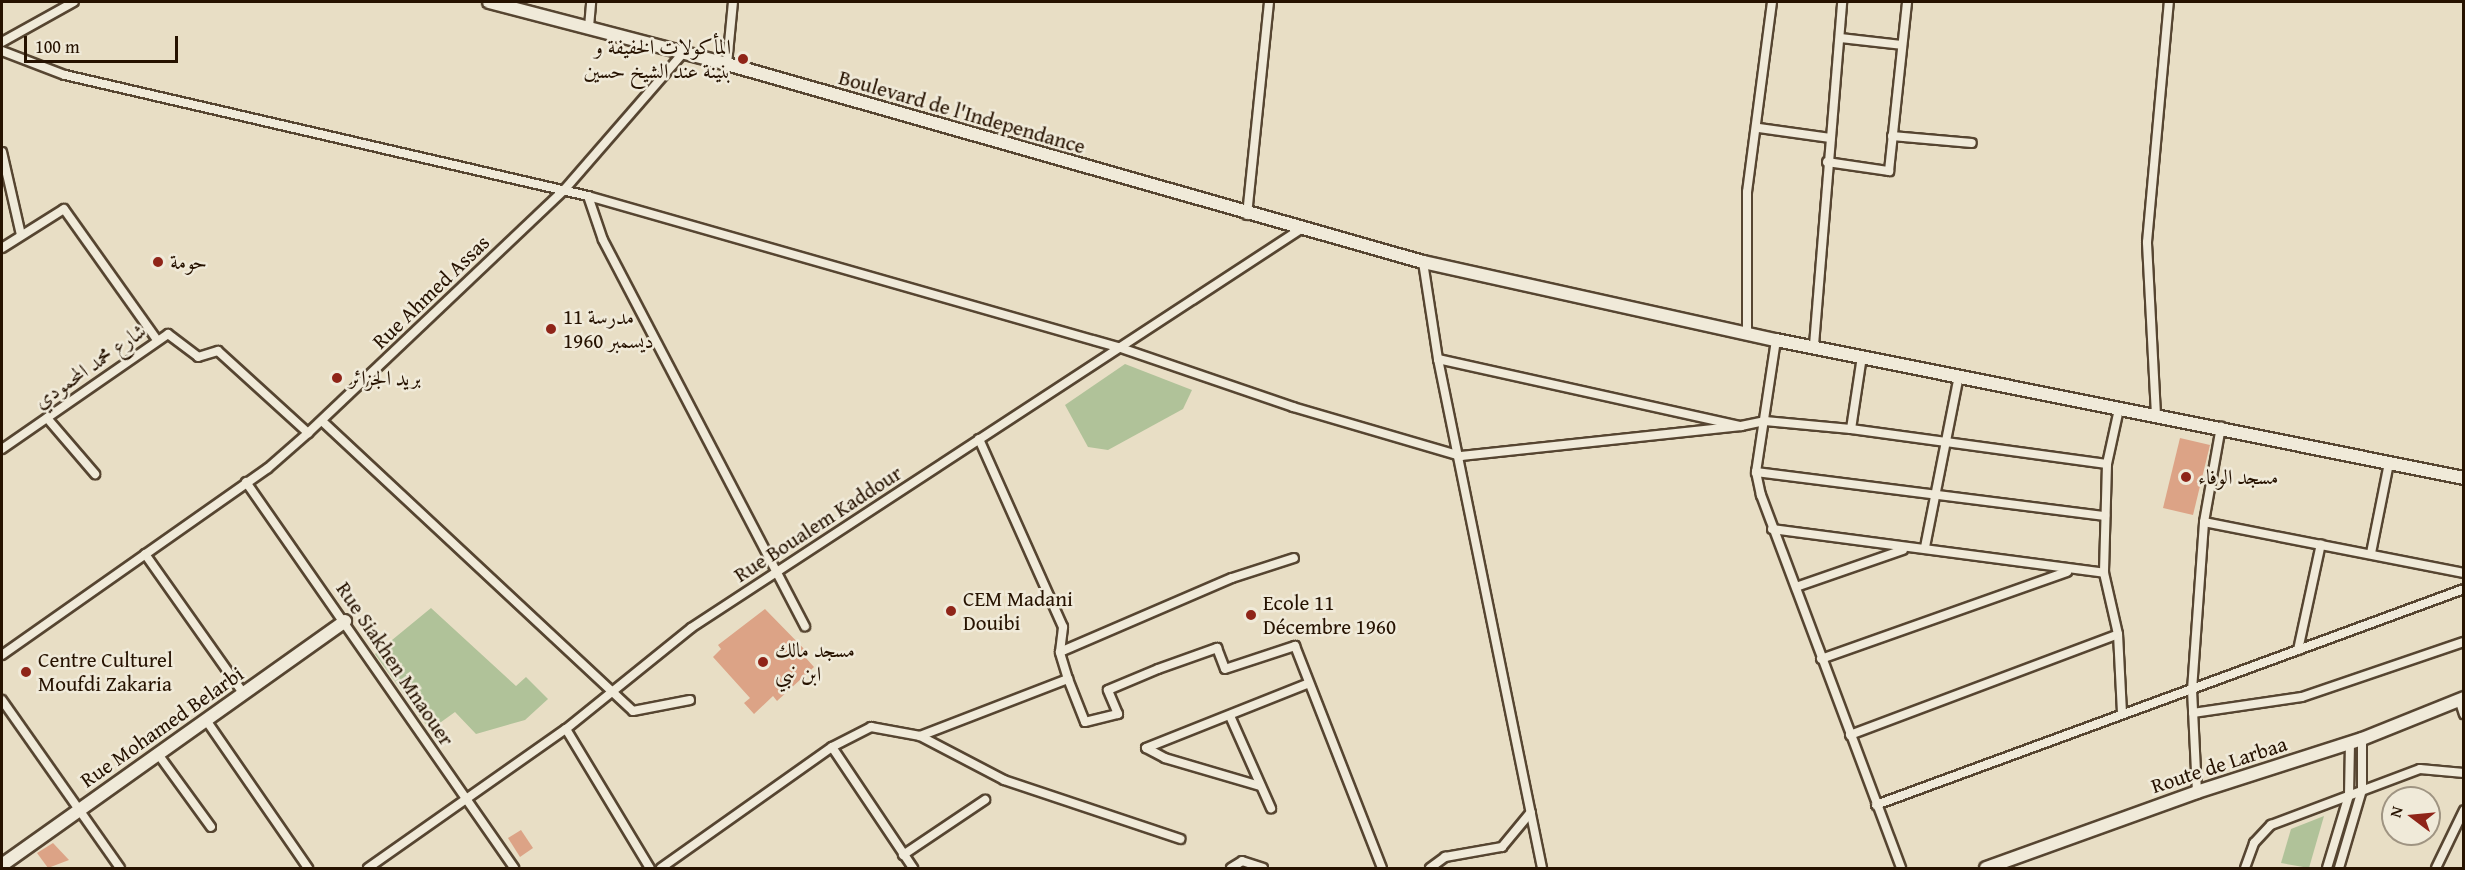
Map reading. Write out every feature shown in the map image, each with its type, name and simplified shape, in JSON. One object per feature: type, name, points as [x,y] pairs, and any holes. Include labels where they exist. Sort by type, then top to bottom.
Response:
[{"type":"street","points":[[2,42],[74,2]]},
{"type":"street","name":"Boulevard de l'Independance","points":[[489,2],[727,64],[1247,215],[1423,262],[1776,340],[1814,345],[2463,478]]},
{"type":"street","points":[[589,27],[591,2]]},
{"type":"street","points":[[727,64],[734,2]]},
{"type":"street","points":[[1247,215],[1269,2]]},
{"type":"street","points":[[1748,332],[1747,192],[1758,128],[1772,2]]},
{"type":"street","points":[[1814,345],[1827,162],[1842,2]]},
{"type":"street","points":[[1827,162],[1889,171],[1907,2]]},
{"type":"street","points":[[2156,415],[2147,242],[2169,2]]},
{"type":"street","points":[[1840,38],[1902,45]]},
{"type":"street","points":[[2,51],[65,75],[588,196],[1121,348],[1293,407],[1461,456],[1741,426],[1765,421],[1851,429],[2107,464]]},
{"type":"street","name":"Rue Ahmed Assas","points":[[2,655],[246,482],[322,421],[564,190],[683,53]]},
{"type":"street","points":[[1758,128],[1830,138]]},
{"type":"street","points":[[1892,136],[1972,143]]},
{"type":"street","points":[[2,152],[21,235]]},
{"type":"street","points":[[588,196],[603,240],[780,573],[805,626]]},
{"type":"street","points":[[2,248],[64,209],[157,340]]},
{"type":"street","name":"Rue Boualem Kaddour","points":[[368,868],[566,729],[692,628],[780,573],[979,439],[1301,229]]},
{"type":"street","points":[[1423,262],[1438,359],[1461,456],[1542,868]]},
{"type":"street","name":"شارع محمد المحمودي","points":[[2,449],[168,334],[198,357],[218,351],[308,433]]},
{"type":"street","points":[[1776,340],[1756,472],[1772,529],[1796,587],[1821,660],[1901,868]]},
{"type":"street","points":[[1851,429],[1862,356]]},
{"type":"street","points":[[1438,359],[1741,426]]},
{"type":"street","points":[[1925,547],[1944,441],[1959,375]]},
{"type":"street","points":[[2119,409],[2107,464],[2104,573],[2118,634],[2122,714]]},
{"type":"street","points":[[47,418],[95,474]]},
{"type":"street","points":[[322,421],[633,711],[690,700]]},
{"type":"street","points":[[2197,792],[2192,690],[2204,522],[2221,427]]},
{"type":"street","points":[[979,439],[1063,627],[1060,652],[1085,722],[1118,714],[1108,690],[1217,648],[1225,669],[1295,646],[1307,684],[1382,868]]},
{"type":"street","points":[[2371,553],[2389,463]]},
{"type":"street","points":[[1756,472],[1935,497],[2105,516]]},
{"type":"street","name":"Rue Siakhen Mnaouer","points":[[246,482],[345,621],[514,868]]},
{"type":"street","points":[[2204,522],[2371,553],[2463,573]]},
{"type":"street","points":[[1772,529],[1906,549]]},
{"type":"street","points":[[2298,650],[2321,544]]},
{"type":"street","points":[[1796,587],[1906,549],[1925,547],[2068,571],[2104,573]]},
{"type":"street","points":[[145,554],[243,693]]},
{"type":"street","points":[[1060,652],[1232,578],[1294,558]]},
{"type":"street","points":[[1821,660],[2068,571]]},
{"type":"street","points":[[1876,805],[2463,589]]},
{"type":"street","name":"Rue Mohamed Belarbi","points":[[2,865],[345,621]]},
{"type":"street","points":[[1850,735],[2118,634]]},
{"type":"street","points":[[2193,713],[2301,697],[2463,642]]},
{"type":"street","points":[[920,736],[1068,679]]},
{"type":"street","points":[[1260,786],[1165,758],[1146,748],[1307,684]]},
{"type":"street","points":[[2462,699],[2463,714]]},
{"type":"street","name":"Route de Larbaa","points":[[1986,868],[2197,792],[2356,741],[2462,699]]},
{"type":"street","points":[[2,700],[120,868]]},
{"type":"street","points":[[1230,716],[1270,808]]},
{"type":"street","points":[[206,720],[308,868]]},
{"type":"street","points":[[666,867],[832,747],[871,727],[920,736],[1004,780],[1180,839]]},
{"type":"street","points":[[566,729],[650,868]]},
{"type":"street","points":[[2339,868],[2362,790],[2356,741]]},
{"type":"street","points":[[2327,868],[2349,795],[2356,741]]},
{"type":"street","points":[[832,747],[913,868]]},
{"type":"street","points":[[158,754],[211,827]]},
{"type":"street","points":[[2245,868],[2254,843],[2266,829],[2420,769],[2463,773]]},
{"type":"street","points":[[903,855],[984,800]]},
{"type":"street","points":[[2436,868],[2463,810]]},
{"type":"street","points":[[1430,868],[1445,857],[1502,847],[1531,812]]},
{"type":"street","points":[[1232,868],[1242,861],[1263,868]]},
{"type":"green space","points":[[1125,364],[1192,390],[1183,409],[1108,450],[1088,447],[1065,405]]},
{"type":"green space","points":[[431,608],[516,686],[526,677],[548,699],[525,720],[476,734],[455,712],[430,730],[375,654]]},
{"type":"green space","points":[[2324,816],[2309,868],[2281,863],[2291,829]]},
{"type":"building","name":"مسجد الوفاء","points":[[2180,438],[2210,445],[2193,515],[2163,508]]},
{"type":"building","name":"مسجد مالك ابن نبي","points":[[765,609],[808,653],[805,657],[814,667],[777,701],[773,696],[754,714],[744,703],[750,698],[713,657],[721,649],[718,645]]},
{"type":"building","points":[[521,830],[533,848],[520,857],[508,838]]},
{"type":"building","points":[[53,843],[69,860],[48,868],[37,853]]},
{"type":"place","name":"المأكولات الخفيفة و بنينة عند الشيخ حسين","points":[[743,59]]},
{"type":"place","name":"حومة","points":[[158,262]]},
{"type":"place","name":"مدرسة 11 ديسمبر 1960","points":[[551,329]]},
{"type":"place","name":"بريد الجزائر","points":[[337,378]]},
{"type":"place","name":"مسجد الوفاء","points":[[2186,477]]},
{"type":"place","name":"CEM Madani Douibi","points":[[951,611]]},
{"type":"place","name":"Ecole 11 Décembre 1960","points":[[1251,615]]},
{"type":"place","name":"مسجد مالك ابن نبي","points":[[763,662]]},
{"type":"place","name":"Centre Culturel Moufdi Zakaria","points":[[26,672]]}]
